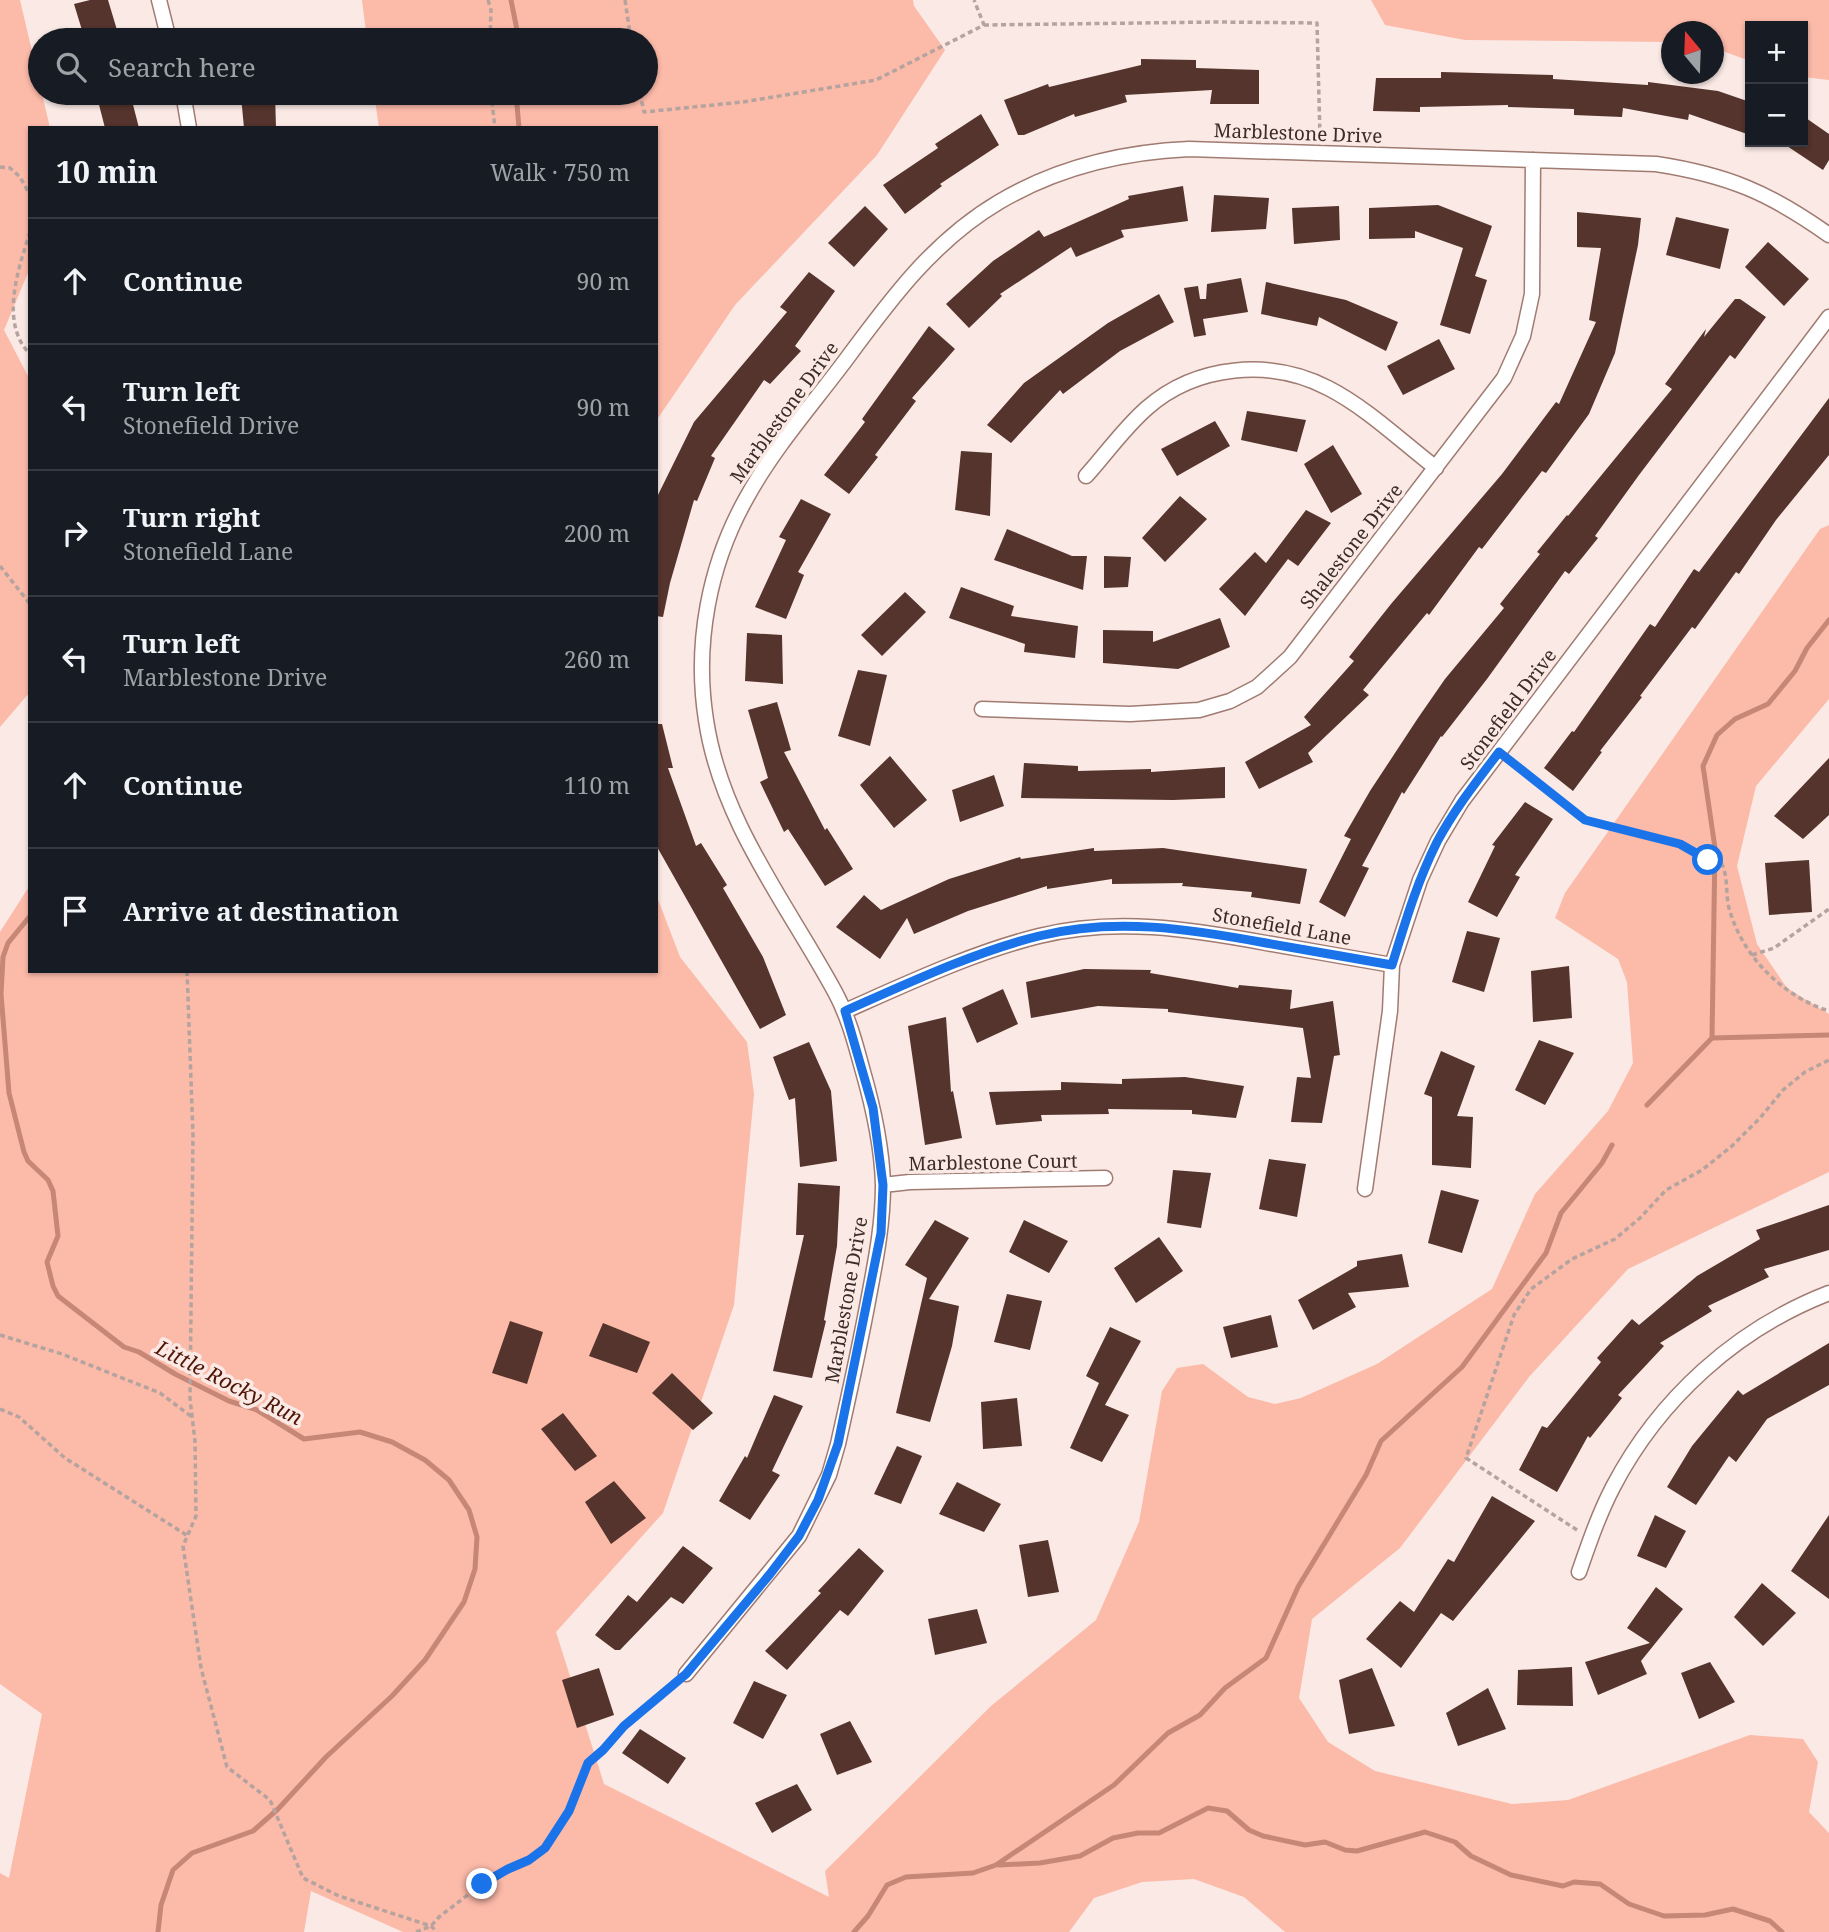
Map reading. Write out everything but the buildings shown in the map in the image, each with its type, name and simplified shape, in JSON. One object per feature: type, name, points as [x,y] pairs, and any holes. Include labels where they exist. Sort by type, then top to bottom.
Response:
[{"type":"street","points":[[159,0],[166,28]]},
{"type":"street","points":[[185,105],[189,126]]},
{"type":"street","name":"Marblestone Drive","points":[[686,1674],[799,1536],[829,1475],[841,1431],[881,1233],[883,1185],[873,1108],[845,1011],[748,843],[731,807],[713,756],[702,680],[708,602],[716,567],[730,530],[747,497],[768,464],[901,286],[945,240],[999,201],[1059,173],[1129,154],[1189,149],[1656,164],[1721,177],[1758,191],[1791,208],[1829,235]]},
{"type":"street","name":"Shalestone Drive","points":[[982,709],[1182,713],[1230,701],[1257,687],[1290,657],[1503,378],[1523,336],[1532,294],[1533,160]]},
{"type":"street","name":"Stonefield Drive","points":[[1365,1189],[1390,1011],[1392,965],[1420,880],[1438,841],[1462,801],[1829,317]]},
{"type":"street","points":[[1086,477],[1135,419],[1159,399],[1200,378],[1246,369],[1289,374],[1329,388],[1355,404],[1436,468]]},
{"type":"street","name":"Stonefield Lane","points":[[845,1011],[990,951],[1040,936],[1095,927],[1144,926],[1193,930],[1392,965]]},
{"type":"street","name":"Marblestone Court","points":[[883,1185],[910,1182],[1105,1178]]},
{"type":"street","points":[[1579,1572],[1612,1488],[1661,1414],[1725,1352],[1749,1334],[1829,1293]]},
{"type":"path","points":[[488,0],[491,10],[490,28]]},
{"type":"path","points":[[625,0],[630,28]]},
{"type":"path","points":[[974,0],[984,24]]},
{"type":"path","points":[[642,105],[643,112],[743,102],[876,80],[984,24],[1317,23],[1321,153]]},
{"type":"path","points":[[493,105],[495,126]]},
{"type":"path","points":[[0,167],[10,168],[20,177],[28,191]]},
{"type":"path","points":[[8,299],[28,238]]},
{"type":"path","points":[[14,337],[21,348],[28,353]]},
{"type":"path","points":[[0,566],[28,601]]},
{"type":"path","points":[[1499,752],[1585,820],[1680,844],[1708,860],[1720,860],[1725,869],[1729,907],[1752,955],[1777,982],[1806,1001],[1829,1011]]},
{"type":"path","points":[[1752,955],[1774,948],[1829,909]]},
{"type":"path","points":[[187,973],[192,1135],[190,1334],[196,1516],[183,1546],[201,1668],[227,1767],[270,1800],[303,1878],[339,1896],[431,1926],[437,1932]]},
{"type":"path","points":[[1591,1540],[1466,1458],[1514,1315],[1531,1289],[1572,1259],[1615,1239],[1667,1190],[1702,1170],[1732,1146],[1783,1090],[1805,1072],[1829,1060]]},
{"type":"path","points":[[0,1335],[62,1354],[160,1393],[192,1417]]},
{"type":"path","points":[[0,1409],[19,1417],[65,1458],[188,1536]]},
{"type":"path","points":[[416,1932],[431,1926],[482,1884],[529,1860],[545,1848],[569,1811],[588,1763],[624,1726],[686,1674]]},
{"type":"shaded area","points":[[0,0],[20,0],[28,34],[28,105],[45,105],[50,126],[28,126],[28,273],[4,330],[28,376],[28,694],[0,727]]},
{"type":"shaded area","points":[[362,0],[913,0],[914,6],[945,50],[877,155],[735,305],[658,418],[658,126],[379,126],[376,105],[658,105],[658,28],[366,28]]},
{"type":"shaded area","points":[[1371,0],[1829,0],[1829,80],[1808,78],[1808,21],[1745,21],[1745,59],[1724,52],[1724,21],[1661,21],[1661,42],[1465,40],[1385,25]]},
{"type":"shaded area","points":[[1829,525],[1829,699],[1756,786],[1737,866],[1757,944],[1787,988],[1829,1014],[1829,1172],[1628,1269],[1529,1377],[1400,1548],[1312,1619],[1299,1698],[1328,1742],[1375,1771],[1512,1804],[1568,1800],[1750,1735],[1803,1739],[1818,1762],[1809,1812],[1829,1833],[1829,1932],[1285,1932],[1244,1897],[1194,1879],[1142,1882],[1094,1898],[1069,1932],[403,1932],[311,1891],[304,1932],[0,1932],[0,1873],[9,1878],[42,1714],[0,1684],[0,932],[28,888],[28,973],[658,973],[658,899],[680,957],[747,1042],[754,1094],[734,1305],[663,1513],[556,1632],[604,1784],[829,1897],[825,1871],[991,1706],[1096,1620],[1139,1522],[1162,1391],[1177,1368],[1203,1364],[1248,1397],[1275,1404],[1301,1398],[1377,1364],[1492,1289],[1535,1194],[1608,1111],[1633,1063],[1627,982],[1618,959],[1555,918],[1565,893],[1820,529]]},
{"type":"waterway","name":"Little Rocky Run","points":[[511,0],[517,28]]},
{"type":"waterway","name":"Little Rocky Run","points":[[517,105],[519,126]]},
{"type":"waterway","points":[[1647,1105],[1712,1038],[1715,848],[1703,766],[1717,735],[1735,719],[1768,704],[1795,671],[1807,648],[1829,620]]},
{"type":"waterway","name":"Little Rocky Run","points":[[28,918],[8,943],[3,957],[1,994],[9,1093],[24,1152],[28,1161],[48,1180],[53,1191],[58,1236],[47,1262],[58,1296],[124,1347],[139,1352],[175,1374],[229,1401],[257,1410],[304,1439],[360,1432],[392,1442],[425,1460],[449,1480],[469,1510],[477,1537],[475,1569],[464,1602],[425,1660],[392,1696],[326,1757],[278,1809],[253,1831],[192,1853],[173,1870],[161,1905],[158,1932]]},
{"type":"waterway","points":[[1712,1038],[1829,1035]]},
{"type":"waterway","points":[[854,1932],[868,1916],[887,1885],[906,1877],[973,1873],[996,1865],[1114,1785],[1168,1733],[1200,1715],[1225,1688],[1266,1658],[1298,1587],[1366,1475],[1381,1441],[1462,1367],[1546,1253],[1561,1213],[1602,1163],[1612,1145]]},
{"type":"waterway","points":[[999,1865],[1040,1863],[1080,1856],[1113,1838],[1138,1833],[1159,1833],[1208,1808],[1227,1811],[1249,1830],[1263,1836],[1305,1845],[1325,1842],[1345,1850],[1357,1851],[1425,1832],[1455,1842],[1471,1856],[1511,1875],[1563,1886],[1574,1882],[1600,1884],[1629,1904],[1664,1916],[1705,1915],[1733,1909],[1770,1921],[1782,1932]]},
{"type":"route","points":[[482,1884],[529,1860],[545,1848],[569,1811],[588,1763],[624,1726],[686,1674],[770,1574],[799,1536],[829,1475],[864,1324],[881,1233],[883,1185],[873,1108],[845,1011],[990,951],[1040,936],[1095,927],[1144,926],[1193,930],[1392,965],[1408,912],[1438,841],[1462,801],[1499,752],[1585,820],[1680,844],[1708,860]]}]
